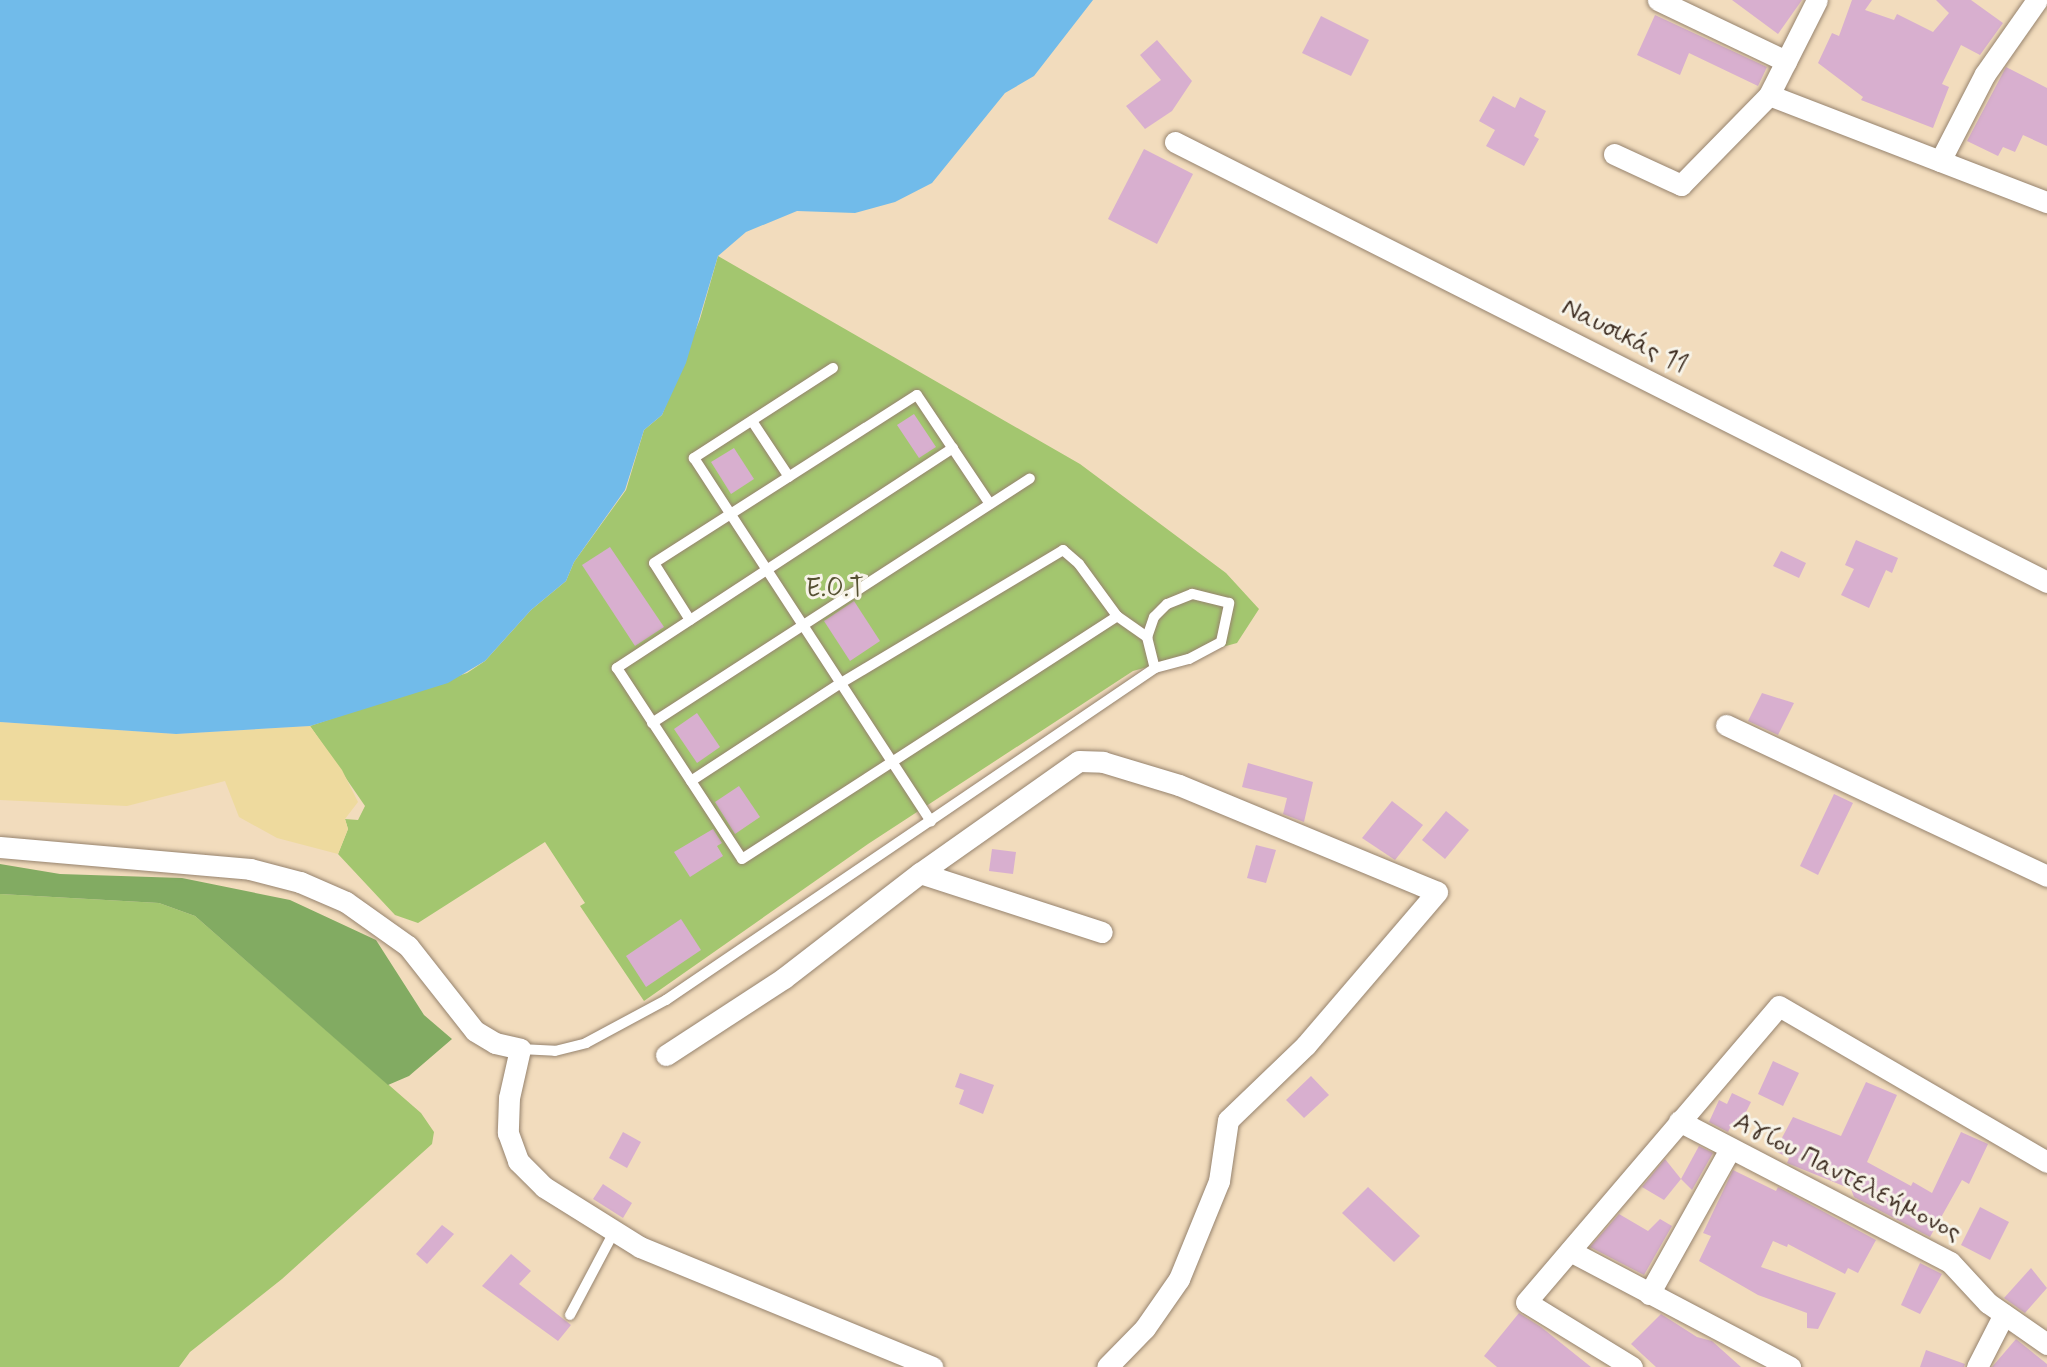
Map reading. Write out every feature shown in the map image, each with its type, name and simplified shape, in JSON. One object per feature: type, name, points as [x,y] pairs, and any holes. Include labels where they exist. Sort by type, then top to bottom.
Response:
[{"type":"street","points":[[1658,0],[1786,61]]},
{"type":"street","points":[[1614,154],[1681,185],[1769,94],[1817,0]]},
{"type":"street","points":[[1940,161],[1984,74],[2037,0]]},
{"type":"street","points":[[1769,94],[2047,202]]},
{"type":"street","name":"Ναυσικάς 11","points":[[1175,142],[2047,582]]},
{"type":"street","points":[[1726,725],[2047,876]]},
{"type":"street","points":[[666,1055],[775,984],[920,873],[1069,767],[1089,760],[1127,768],[1244,809],[1437,892],[1306,1045],[1226,1123],[1219,1181],[1179,1279],[1145,1328],[1107,1367]]},
{"type":"street","points":[[0,847],[215,864],[314,887],[346,902],[401,939],[475,1031],[495,1043],[520,1049],[507,1116],[514,1154],[544,1187],[614,1232],[670,1260],[932,1367]]},
{"type":"street","points":[[920,873],[1102,932]]},
{"type":"street","points":[[1632,1367],[1526,1302],[1779,1006],[2047,1162]]},
{"type":"street","name":"Αγίου Παντελεήμονος","points":[[1679,1121],[1950,1262],[2004,1314],[2047,1344]]},
{"type":"street","points":[[1649,1294],[1730,1149]]},
{"type":"street","points":[[1570,1251],[1790,1367]]},
{"type":"street","points":[[1978,1367],[2004,1314]]},
{"type":"lane","points":[[833,369],[694,458],[931,821]]},
{"type":"lane","points":[[690,620],[654,563],[917,395],[990,504]]},
{"type":"lane","points":[[752,421],[789,477]]},
{"type":"lane","points":[[953,448],[617,668],[742,859],[1117,616]]},
{"type":"lane","points":[[652,723],[1030,478]]},
{"type":"lane","points":[[691,781],[841,683],[1063,550],[1079,564],[1117,616],[1147,637]]},
{"type":"lane","points":[[520,1049],[555,1051],[607,1035],[931,821],[1155,668],[1189,659],[1221,642],[1229,603],[1192,594],[1167,604],[1154,617],[1147,637],[1155,668]]},
{"type":"lane","points":[[570,1315],[614,1232]]},
{"type":"green space","name":"E.O.T","points":[[718,256],[1080,464],[1226,573],[1259,609],[1237,643],[1133,671],[868,844],[644,1001],[580,906],[585,903],[545,842],[418,923],[395,915],[338,854],[348,829],[345,819],[358,820],[365,806],[310,726],[467,673],[485,661],[531,610],[566,581],[574,562],[626,490],[644,430],[662,415],[700,319]]},
{"type":"green space","points":[[0,864],[60,874],[182,878],[290,900],[376,940],[424,1015],[452,1039],[409,1076],[388,1085],[195,916],[159,903],[0,894]]},
{"type":"green space","points":[[0,894],[159,903],[195,916],[421,1113],[434,1132],[432,1144],[282,1279],[190,1352],[179,1367],[0,1367]]},
{"type":"sand","points":[[0,722],[176,734],[310,726],[342,770],[358,802],[345,819],[348,829],[338,854],[277,838],[239,817],[225,781],[127,806],[0,800]]},
{"type":"water","points":[[0,0],[1093,0],[1034,76],[1005,93],[932,183],[895,202],[855,213],[797,211],[746,232],[718,256],[686,363],[662,415],[644,430],[625,490],[574,562],[566,581],[531,610],[485,661],[448,683],[310,726],[176,734],[0,722]]},
{"type":"building","points":[[1732,0],[1802,0],[1778,34]]},
{"type":"building","points":[[1852,0],[1872,0],[1865,10],[1894,20],[1897,14],[1933,32],[1949,13],[1936,0],[1971,0],[2003,23],[1980,55],[1961,45],[1942,84],[1949,87],[1933,128],[1861,100],[1863,97],[1818,63],[1832,33],[1839,36]]},
{"type":"building","points":[[1655,15],[1767,67],[1758,86],[1689,53],[1680,75],[1637,55]]},
{"type":"building","points":[[1321,16],[1369,40],[1351,76],[1302,53]]},
{"type":"building","points":[[1157,40],[1192,81],[1172,111],[1145,129],[1126,106],[1161,80],[1140,55]]},
{"type":"building","points":[[2006,67],[2047,88],[2047,146],[2023,135],[2015,152],[2003,147],[1998,156],[1967,141]]},
{"type":"building","points":[[1493,96],[1515,108],[1520,97],[1546,111],[1534,136],[1539,139],[1524,166],[1486,146],[1495,130],[1479,121]]},
{"type":"building","points":[[1144,149],[1193,174],[1157,244],[1108,219]]},
{"type":"building","points":[[914,414],[936,447],[919,458],[897,425]]},
{"type":"building","points":[[734,448],[754,479],[731,494],[711,462]]},
{"type":"building","points":[[1856,540],[1898,558],[1892,573],[1886,570],[1869,608],[1841,595],[1854,569],[1845,565]]},
{"type":"building","points":[[610,547],[664,627],[635,646],[582,565]]},
{"type":"building","points":[[1781,551],[1806,563],[1799,578],[1773,566]]},
{"type":"building","points":[[854,601],[880,641],[850,661],[824,621]]},
{"type":"building","points":[[1762,693],[1794,703],[1778,735],[1748,721]]},
{"type":"building","points":[[697,713],[720,747],[697,763],[674,729]]},
{"type":"building","points":[[1248,763],[1313,782],[1304,822],[1283,814],[1287,798],[1242,787]]},
{"type":"building","points":[[739,786],[760,817],[735,834],[715,802]]},
{"type":"building","points":[[1834,794],[1853,803],[1818,875],[1800,866]]},
{"type":"building","points":[[1392,801],[1423,825],[1395,860],[1362,838]]},
{"type":"building","points":[[1446,811],[1469,830],[1445,859],[1422,840]]},
{"type":"building","points":[[713,829],[722,843],[717,846],[723,856],[690,877],[674,852]]},
{"type":"building","points":[[1256,845],[1276,850],[1266,883],[1247,878]]},
{"type":"building","points":[[992,849],[1016,852],[1013,874],[989,871]]},
{"type":"building","points":[[681,919],[701,950],[646,987],[626,956]]},
{"type":"building","points":[[1773,1061],[1799,1073],[1783,1106],[1758,1094]]},
{"type":"building","points":[[960,1073],[994,1085],[983,1114],[959,1104],[964,1090],[955,1087]]},
{"type":"building","points":[[1311,1076],[1329,1095],[1304,1118],[1286,1100]]},
{"type":"building","points":[[1866,1082],[1897,1095],[1867,1162],[1911,1186],[1913,1182],[1932,1193],[1961,1132],[1988,1144],[1969,1184],[1962,1180],[1930,1237],[1854,1197],[1851,1189],[1787,1163],[1789,1158],[1775,1151],[1793,1117],[1841,1136]]},
{"type":"building","points":[[1732,1093],[1751,1102],[1738,1128],[1732,1124],[1728,1132],[1709,1122],[1719,1100],[1727,1104]]},
{"type":"building","points":[[623,1132],[641,1142],[627,1168],[609,1158]]},
{"type":"building","points":[[1699,1146],[1713,1153],[1692,1190],[1681,1179]]},
{"type":"building","points":[[1665,1159],[1681,1179],[1664,1200],[1642,1187]]},
{"type":"building","points":[[1733,1170],[1776,1191],[1778,1187],[1876,1240],[1858,1273],[1848,1268],[1845,1274],[1788,1244],[1787,1247],[1773,1241],[1761,1267],[1836,1293],[1818,1329],[1807,1328],[1807,1313],[1758,1295],[1699,1261],[1711,1236],[1703,1233]]},
{"type":"building","points":[[603,1184],[632,1203],[623,1218],[593,1199]]},
{"type":"building","points":[[1368,1187],[1420,1236],[1394,1262],[1342,1213]]},
{"type":"building","points":[[1980,1207],[2009,1222],[1990,1260],[1961,1245]]},
{"type":"building","points":[[1619,1214],[1648,1231],[1660,1219],[1672,1226],[1644,1275],[1590,1247]]},
{"type":"building","points":[[442,1225],[454,1234],[427,1264],[416,1254]]},
{"type":"building","points":[[511,1254],[531,1271],[519,1284],[571,1325],[558,1341],[482,1286]]},
{"type":"building","points":[[1920,1263],[1942,1274],[1920,1314],[1901,1305]]},
{"type":"building","points":[[2031,1268],[2047,1288],[2025,1313],[2004,1298]]},
{"type":"building","points":[[1519,1313],[1591,1367],[1497,1367],[1484,1356]]},
{"type":"building","points":[[1661,1314],[1697,1337],[1712,1341],[1741,1367],[1656,1367],[1631,1344]]},
{"type":"building","points":[[2016,1339],[2047,1364],[2047,1367],[1992,1367]]},
{"type":"building","points":[[1926,1350],[1965,1364],[1964,1367],[1920,1367]]}]
